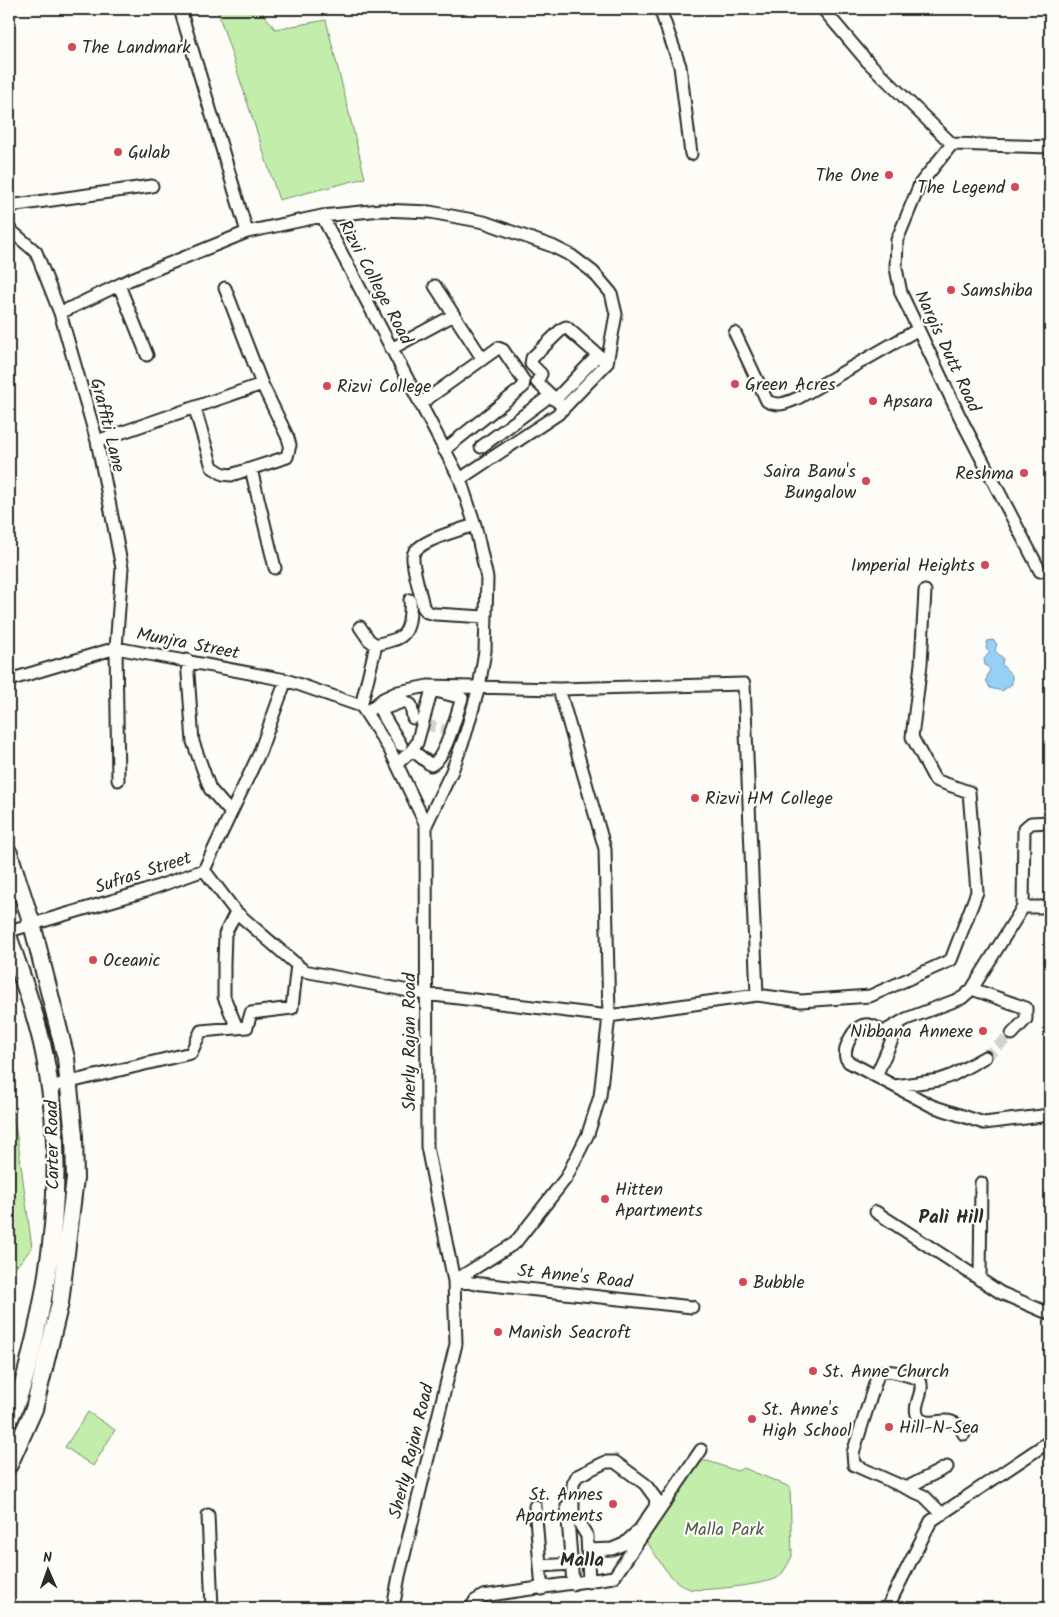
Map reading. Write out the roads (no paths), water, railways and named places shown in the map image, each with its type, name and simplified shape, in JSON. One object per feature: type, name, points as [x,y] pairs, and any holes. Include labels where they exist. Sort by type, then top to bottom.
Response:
[{"type":"main road","name":"Carter Road","points":[[9,853],[32,924],[66,1058],[76,1178],[60,1304],[34,1409],[9,1465]]},
{"type":"main road","name":"Carter Road","points":[[9,938],[37,1024],[48,1070],[54,1137],[55,1216],[40,1312],[22,1393],[9,1420]]},
{"type":"street","points":[[180,9],[248,232]]},
{"type":"street","points":[[660,9],[680,66],[691,154]]},
{"type":"street","points":[[823,9],[868,61],[952,144],[1050,147]]},
{"type":"street","name":"Nargis Dutt Road","points":[[952,144],[920,184],[897,240],[896,268],[901,293],[917,330],[1040,571]]},
{"type":"street","points":[[9,206],[152,186]]},
{"type":"street","points":[[322,216],[381,210],[430,212],[484,222],[552,246],[572,256],[593,272],[611,293],[616,314],[606,363],[564,408],[460,479]]},
{"type":"street","name":"Rizvi College Road","points":[[60,314],[119,285],[248,232],[322,216],[460,479]]},
{"type":"street","name":"Graffiti Lane","points":[[9,229],[36,252],[60,314],[97,441],[122,568],[116,648],[118,780]]},
{"type":"street","points":[[119,285],[147,354]]},
{"type":"street","points":[[435,286],[482,358]]},
{"type":"street","points":[[195,409],[212,466],[223,474],[231,475],[287,457],[290,445],[262,384],[225,288]]},
{"type":"street","points":[[392,349],[454,315]]},
{"type":"street","points":[[564,408],[537,382],[541,374],[531,360],[562,329],[568,328],[606,363]]},
{"type":"street","points":[[735,333],[768,401],[775,405],[784,404],[798,398],[917,330]]},
{"type":"street","points":[[420,404],[496,348],[501,348],[524,381],[523,387],[444,450]]},
{"type":"street","points":[[481,447],[553,398],[598,355]]},
{"type":"street","points":[[97,441],[195,409],[262,384]]},
{"type":"street","points":[[251,469],[275,568]]},
{"type":"street","name":"Sherly Rajan Road","points":[[393,1608],[399,1576],[456,1344],[454,1281],[427,1147],[425,994],[426,824],[452,771],[465,736],[479,687],[485,651],[487,578],[475,525],[460,479]]},
{"type":"street","points":[[475,525],[427,542],[416,550],[413,558],[423,607],[427,612],[485,617]]},
{"type":"street","points":[[204,870],[236,912],[304,971],[425,994],[609,1016],[757,995],[801,1001],[870,996],[951,960],[977,892],[969,792],[936,780],[912,737],[921,664],[925,591]]},
{"type":"street","points":[[376,645],[406,634],[411,612],[410,600]]},
{"type":"street","points":[[360,627],[368,640],[376,645]]},
{"type":"street","points":[[376,645],[369,704],[403,746],[427,764],[435,763],[443,752],[462,698]]},
{"type":"street","name":"Munjra Street","points":[[9,680],[116,648],[286,680],[369,704]]},
{"type":"street","points":[[187,660],[193,742],[210,789],[231,813]]},
{"type":"street","name":"Sufras Street","points":[[9,931],[142,892],[204,870],[259,754],[286,680]]},
{"type":"street","points":[[369,704],[398,692],[444,684],[559,689],[744,684],[757,995]]},
{"type":"street","points":[[454,1281],[515,1243],[566,1178],[588,1134],[600,1096],[609,1016],[605,848],[559,689]]},
{"type":"street","points":[[426,824],[397,764],[403,746],[420,722],[431,693],[436,691],[474,702]]},
{"type":"street","points":[[369,704],[407,702],[411,705],[420,722]]},
{"type":"street","points":[[449,731],[465,736]]},
{"type":"street","points":[[397,764],[403,746]]},
{"type":"street","points":[[435,763],[452,771]]},
{"type":"street","points":[[1050,822],[1031,823],[1027,825],[1023,832],[1023,907],[972,989],[962,998],[906,1019],[900,1024],[882,1029],[864,1025],[860,1026],[847,1043],[845,1054],[849,1062],[932,1106],[984,1123],[1050,1115]]},
{"type":"street","points":[[1023,907],[1050,907]]},
{"type":"street","points":[[236,912],[225,934],[224,997],[238,1028]]},
{"type":"street","points":[[49,1088],[191,1053],[201,1031],[247,1027],[251,1013],[292,1008],[297,964]]},
{"type":"street","points":[[972,989],[1026,1008],[1026,1019],[1012,1034]]},
{"type":"street","points":[[876,1076],[900,1024]]},
{"type":"street","points":[[895,1086],[939,1080],[985,1057]]},
{"type":"street","points":[[980,1280],[981,1183]]},
{"type":"street","points":[[876,1212],[1001,1293],[1050,1314]]},
{"type":"street","name":"St Anne's Road","points":[[454,1281],[692,1308]]},
{"type":"street","points":[[942,1514],[924,1496],[854,1464],[853,1453],[880,1372],[919,1379],[922,1386],[916,1410],[919,1417],[925,1422],[952,1421],[960,1426],[964,1434]]},
{"type":"street","points":[[887,1608],[931,1521],[1050,1441]]},
{"type":"street","points":[[471,1608],[475,1601],[483,1596],[542,1589],[614,1577],[701,1450]]},
{"type":"street","points":[[589,1550],[612,1549],[624,1544],[640,1528],[655,1507],[656,1499],[645,1484],[614,1462],[606,1462],[578,1476],[573,1484],[573,1513],[588,1536],[589,1582]]},
{"type":"street","points":[[906,1488],[947,1467]]},
{"type":"street","points":[[567,1502],[573,1584]]},
{"type":"street","points":[[534,1506],[542,1589]]},
{"type":"street","points":[[208,1515],[212,1608]]},
{"type":"street","points":[[540,1566],[572,1564]]},
{"type":"water","points":[[993,640],[997,644],[995,651],[1003,658],[1002,665],[1012,675],[1012,684],[1002,691],[990,688],[986,680],[990,669],[985,665],[984,659],[990,652],[986,649],[987,641]]},
{"type":"tunnel","points":[[425,724],[448,731]]},
{"type":"tunnel","points":[[985,1057],[1012,1034]]},
{"type":"place","name":"The Landmark","points":[[72,47]]},
{"type":"place","name":"Gulab","points":[[118,152]]},
{"type":"place","name":"The One","points":[[889,175]]},
{"type":"place","name":"The Legend","points":[[1015,187]]},
{"type":"place","name":"Samshiba","points":[[951,290]]},
{"type":"place","name":"Green Acres","points":[[735,384]]},
{"type":"place","name":"Rizvi College","points":[[327,386]]},
{"type":"place","name":"Apsara","points":[[873,401]]},
{"type":"place","name":"Reshma","points":[[1024,473]]},
{"type":"place","name":"Saira Banu's Bungalow","points":[[866,481]]},
{"type":"place","name":"Imperial Heights","points":[[985,565]]},
{"type":"place","name":"Rizvi HM College","points":[[695,798]]},
{"type":"place","name":"Oceanic","points":[[93,960]]},
{"type":"place","name":"Nibbana Annexe","points":[[983,1031]]},
{"type":"place","name":"Hitten Apartments","points":[[605,1199]]},
{"type":"place","name":"Bubble","points":[[743,1282]]},
{"type":"place","name":"Manish Seacroft","points":[[498,1332]]},
{"type":"place","name":"St. Anne Church","points":[[813,1371]]},
{"type":"place","name":"St. Anne's High School","points":[[752,1419]]},
{"type":"place","name":"Hill-N-Sea","points":[[889,1427]]},
{"type":"place","name":"St. Annes Apartments","points":[[613,1504]]},
{"type":"district","name":"Pali Hill","points":[[951,1216]]},
{"type":"district","name":"Malla","points":[[582,1559]]},
{"type":"park label","name":"Malla Park","points":[[724,1529]]}]
